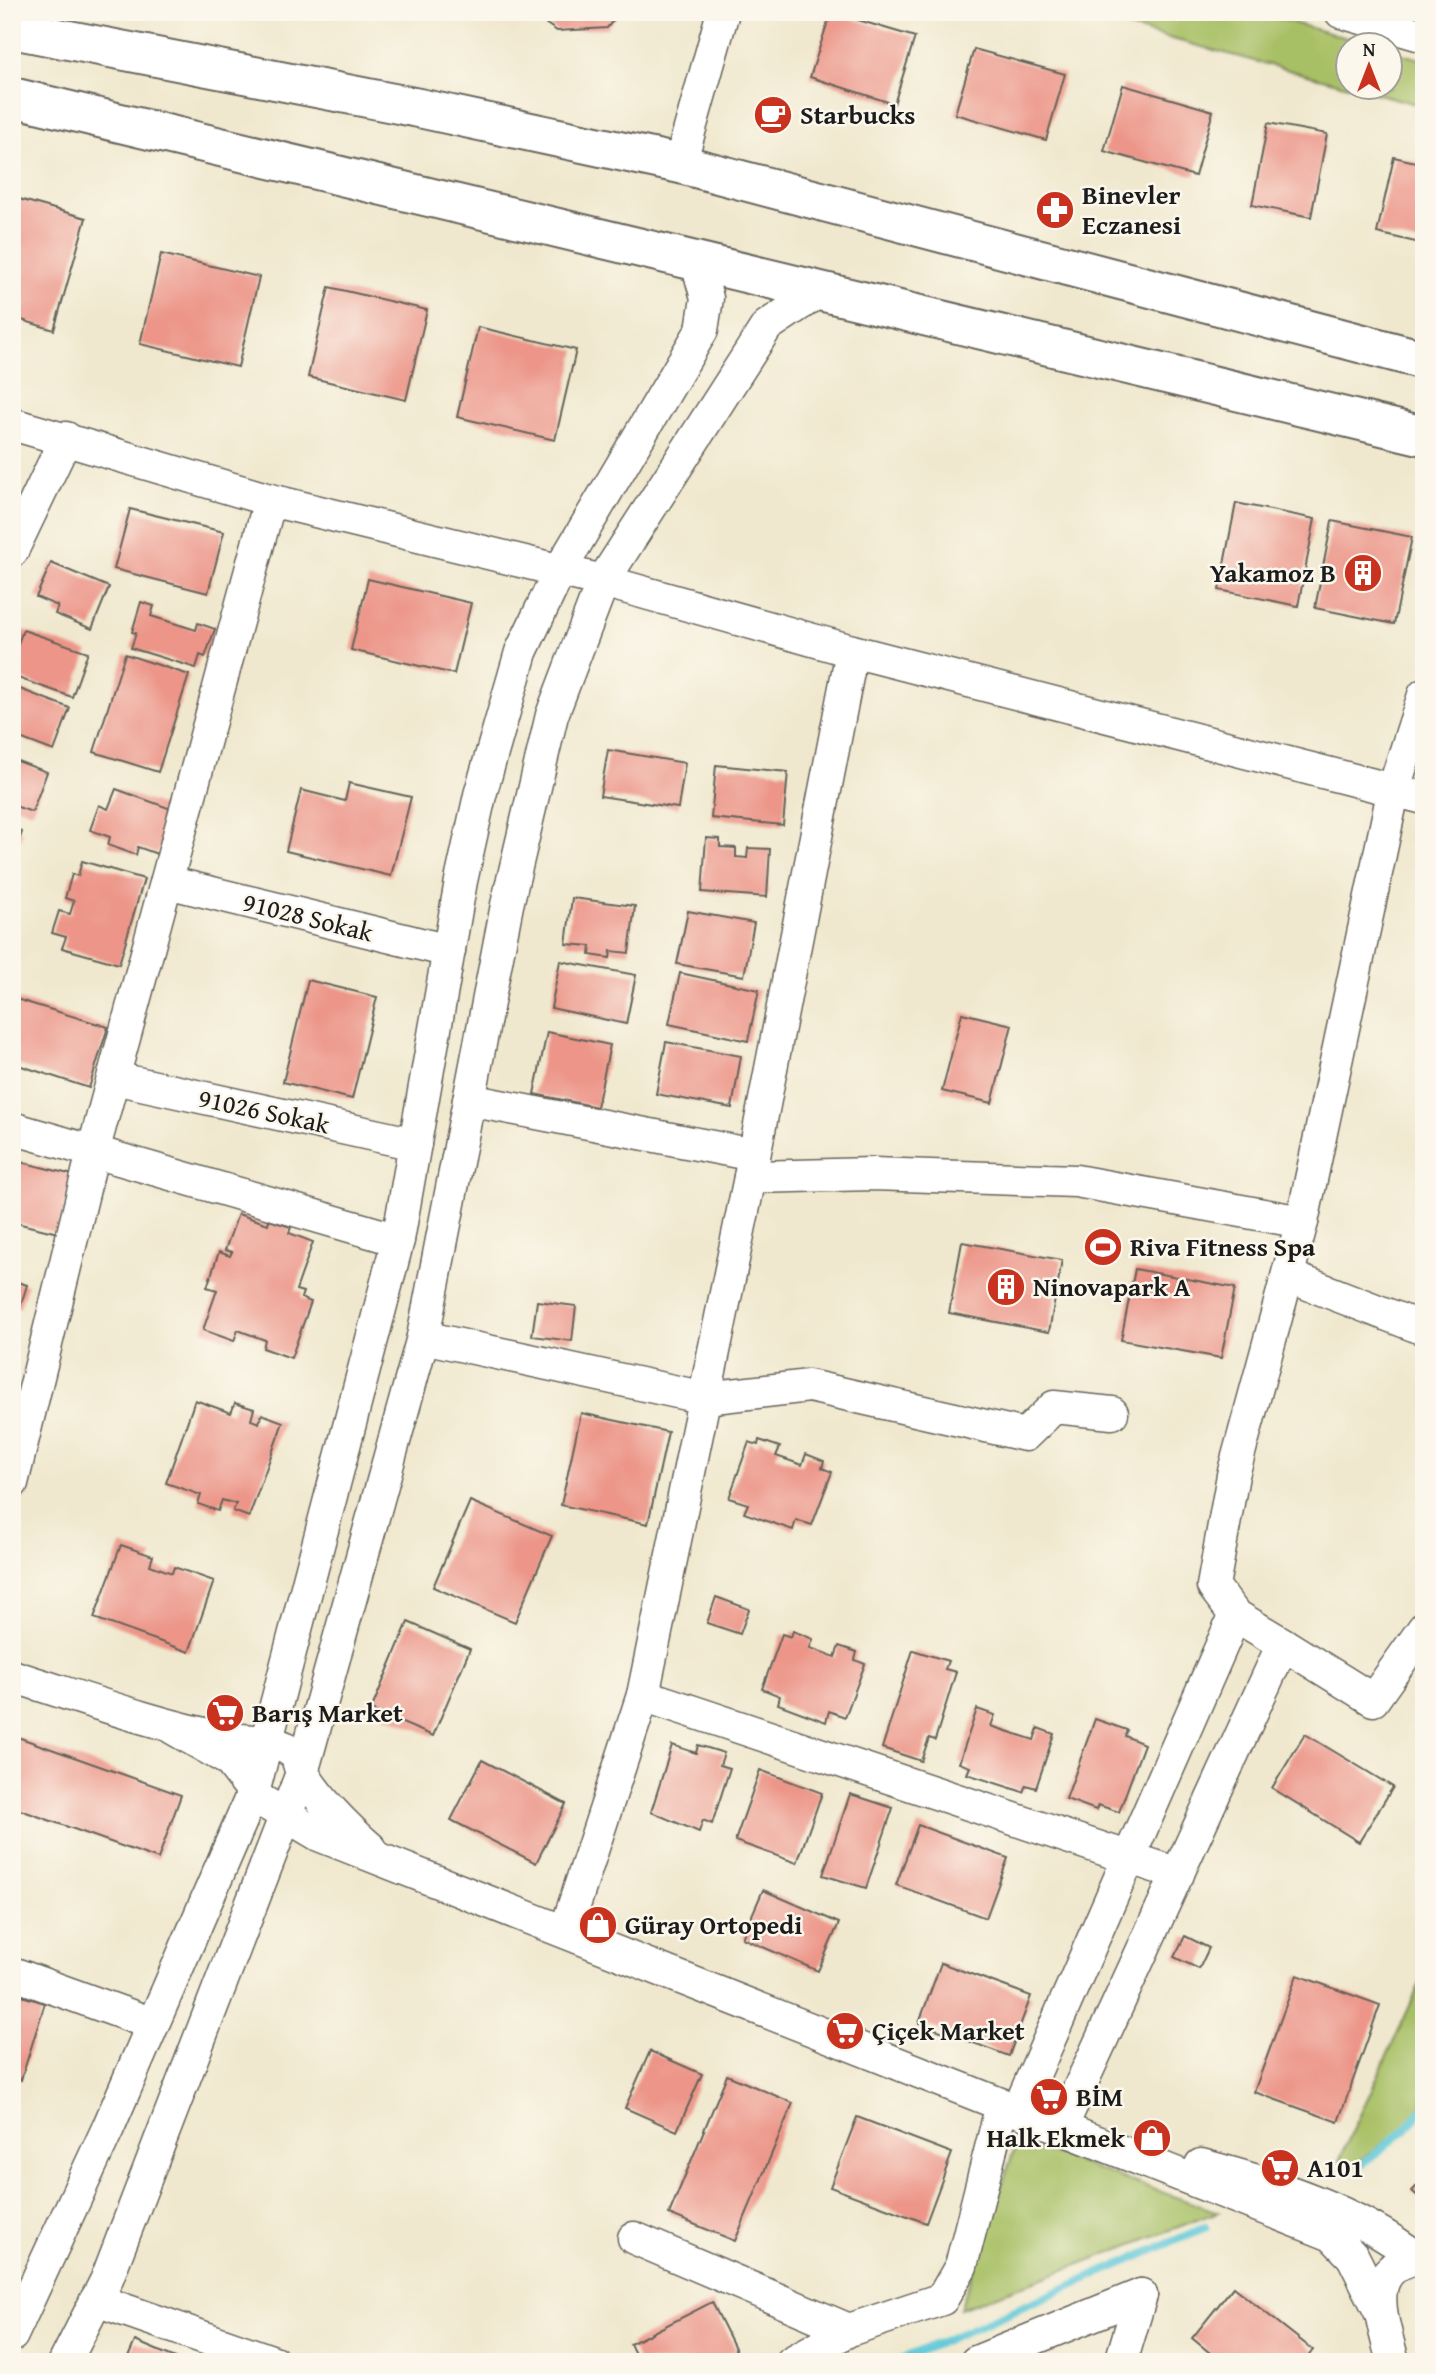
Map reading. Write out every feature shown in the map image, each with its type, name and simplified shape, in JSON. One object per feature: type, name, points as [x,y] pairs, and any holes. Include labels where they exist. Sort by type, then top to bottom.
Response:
[{"type":"main road","points":[[12,29],[445,114],[680,164],[1424,360]]},
{"type":"main road","points":[[12,97],[696,259],[1424,436]]},
{"type":"street","points":[[680,164],[723,12]]},
{"type":"street","points":[[1341,12],[1424,36]]},
{"type":"street","points":[[12,2334],[153,2024],[253,1793],[398,1240],[449,951],[480,795],[521,652],[559,570],[702,330],[707,298],[696,259]]},
{"type":"street","points":[[65,2362],[96,2300],[302,1773],[423,1337],[507,905],[552,715],[603,581],[767,326],[821,290]]},
{"type":"street","points":[[12,424],[270,500],[603,581],[852,651],[1394,788],[1424,798]]},
{"type":"street","points":[[12,551],[66,438]]},
{"type":"street","points":[[12,1483],[93,1152],[270,500]]},
{"type":"street","points":[[566,1930],[643,1695],[752,1166],[852,651]]},
{"type":"street","points":[[1424,695],[1394,788],[1302,1223],[1233,1475],[1213,1586],[1235,1615],[1373,1700],[1424,1628]]},
{"type":"street","name":"91028 Sokak","points":[[167,882],[449,951]]},
{"type":"street","name":"91026 Sokak","points":[[114,1078],[415,1144]]},
{"type":"street","points":[[469,1100],[752,1166],[873,1174],[1076,1181],[1302,1223]]},
{"type":"street","points":[[12,1128],[398,1240]]},
{"type":"street","points":[[1287,1276],[1424,1329]]},
{"type":"street","points":[[423,1337],[705,1398],[809,1386],[1025,1435],[1054,1407],[1111,1413]]},
{"type":"street","points":[[793,2362],[849,2330],[942,2299],[961,2266],[1010,2108],[1131,1857],[1235,1615]]},
{"type":"street","points":[[1061,2128],[1283,1644]]},
{"type":"street","points":[[12,1676],[173,1728],[245,1743],[268,1743],[296,1755],[302,1773],[342,1824],[388,1863]]},
{"type":"street","points":[[643,1695],[1178,1874]]},
{"type":"street","points":[[173,1728],[229,1760],[253,1793],[319,1835],[566,1930],[1332,2235],[1353,2257],[1381,2313]]},
{"type":"street","points":[[12,1973],[153,2024]]},
{"type":"street","points":[[1061,2128],[1250,2178],[1361,2220],[1422,2255]]},
{"type":"street","points":[[634,2238],[849,2330]]},
{"type":"street","points":[[1393,2362],[1381,2313],[1379,2295],[1383,2280],[1392,2267],[1406,2258],[1422,2255]]},
{"type":"street","points":[[976,2362],[1141,2295],[1121,2362]]},
{"type":"street","points":[[96,2300],[274,2362]]},
{"type":"green space","points":[[1071,12],[1255,12],[1334,34],[1334,82]]},
{"type":"green space","points":[[1404,55],[1424,60],[1424,106],[1404,101]]},
{"type":"green space","points":[[1424,1975],[1424,2101],[1404,2128],[1354,2165],[1339,2161]]},
{"type":"green space","points":[[1017,2141],[1218,2212],[960,2309]]},
{"type":"building","points":[[536,12],[620,12],[607,28],[557,31],[536,17]]},
{"type":"building","points":[[831,12],[915,37],[894,104],[810,77]]},
{"type":"building","points":[[974,49],[1065,74],[1046,140],[955,114]]},
{"type":"building","points":[[1123,85],[1213,111],[1195,176],[1104,151]]},
{"type":"building","points":[[1268,123],[1327,134],[1311,217],[1252,205]]},
{"type":"building","points":[[1394,157],[1424,164],[1424,244],[1377,233]]},
{"type":"building","points":[[12,197],[86,218],[54,330],[12,317]]},
{"type":"building","points":[[161,254],[259,277],[238,367],[140,344]]},
{"type":"building","points":[[329,287],[427,310],[406,400],[308,377]]},
{"type":"building","points":[[478,327],[576,350],[555,440],[457,417]]},
{"type":"building","points":[[1236,503],[1315,519],[1298,606],[1219,590]]},
{"type":"building","points":[[130,509],[224,532],[208,593],[114,569]]},
{"type":"building","name":"Yakamoz B","points":[[1332,521],[1412,537],[1394,624],[1315,608]]},
{"type":"building","points":[[51,563],[109,587],[92,629],[55,614],[58,606],[36,597]]},
{"type":"building","points":[[368,579],[471,603],[454,674],[351,650]]},
{"type":"building","points":[[141,602],[154,606],[151,616],[196,630],[198,623],[215,629],[205,657],[200,655],[196,668],[131,648],[136,633],[132,632]]},
{"type":"building","points":[[23,630],[88,652],[72,697],[12,676],[12,660]]},
{"type":"building","points":[[125,654],[189,675],[158,772],[94,752]]},
{"type":"building","points":[[12,686],[70,708],[54,751],[12,735]]},
{"type":"building","points":[[608,750],[685,763],[678,808],[600,796]]},
{"type":"building","points":[[12,759],[47,772],[32,812],[12,805]]},
{"type":"building","points":[[716,765],[788,772],[783,825],[711,818]]},
{"type":"building","points":[[349,783],[411,797],[391,876],[286,851],[301,790],[345,801]]},
{"type":"building","points":[[116,789],[174,810],[157,854],[138,847],[136,855],[108,845],[110,837],[90,830],[99,805],[108,809]]},
{"type":"building","points":[[12,828],[22,832],[13,859],[12,859]]},
{"type":"building","points":[[706,838],[720,839],[720,847],[736,848],[736,857],[747,858],[748,848],[770,849],[767,897],[702,892]]},
{"type":"building","points":[[82,861],[144,879],[119,964],[62,948],[66,937],[52,933],[59,911],[70,914],[74,901],[65,898],[72,874],[78,876]]},
{"type":"building","points":[[572,898],[635,906],[629,953],[611,951],[610,958],[590,955],[591,946],[566,944]]},
{"type":"building","points":[[688,911],[754,923],[744,976],[677,964]]},
{"type":"building","points":[[560,961],[636,975],[626,1024],[551,1008]]},
{"type":"building","points":[[680,973],[759,990],[748,1041],[669,1024]]},
{"type":"building","points":[[308,980],[377,997],[352,1099],[283,1082]]},
{"type":"building","points":[[16,999],[108,1027],[89,1088],[12,1063],[12,1012]]},
{"type":"building","points":[[962,1013],[1012,1025],[992,1103],[942,1091]]},
{"type":"building","points":[[547,1032],[610,1045],[597,1107],[534,1094]]},
{"type":"building","points":[[666,1042],[741,1056],[732,1108],[656,1094]]},
{"type":"building","points":[[17,1161],[73,1175],[58,1233],[12,1222],[12,1179]]},
{"type":"building","points":[[238,1214],[268,1224],[269,1220],[291,1227],[289,1233],[313,1242],[296,1290],[303,1292],[301,1298],[311,1302],[291,1358],[263,1348],[265,1340],[238,1330],[234,1341],[203,1330],[217,1290],[207,1287],[219,1252],[230,1256],[232,1252],[225,1250]]},
{"type":"building","name":"Ninovapark A","points":[[962,1242],[1062,1260],[1049,1332],[949,1313]]},
{"type":"building","points":[[1135,1269],[1235,1288],[1221,1358],[1121,1340]]},
{"type":"building","points":[[12,1280],[27,1285],[20,1308],[15,1306],[13,1312]]},
{"type":"building","points":[[537,1301],[576,1306],[572,1341],[532,1336]]},
{"type":"building","points":[[195,1400],[231,1413],[235,1403],[254,1409],[251,1420],[259,1423],[262,1414],[283,1422],[249,1517],[233,1511],[236,1504],[222,1500],[218,1511],[198,1504],[201,1495],[166,1483]]},
{"type":"building","points":[[581,1413],[668,1432],[648,1524],[561,1505]]},
{"type":"building","points":[[759,1440],[780,1447],[776,1456],[802,1465],[806,1454],[824,1461],[822,1468],[832,1472],[812,1525],[796,1520],[793,1530],[744,1513],[748,1504],[729,1498],[749,1442],[758,1445]]},
{"type":"building","points":[[470,1501],[552,1536],[515,1622],[433,1587]]},
{"type":"building","points":[[121,1545],[153,1556],[150,1565],[172,1573],[174,1567],[214,1581],[189,1652],[94,1618]]},
{"type":"building","points":[[716,1597],[749,1609],[740,1634],[707,1623]]},
{"type":"building","points":[[408,1622],[470,1649],[433,1736],[371,1710]]},
{"type":"building","points":[[793,1631],[813,1639],[810,1648],[835,1657],[839,1646],[857,1652],[855,1660],[865,1664],[845,1717],[829,1711],[826,1722],[778,1704],[780,1696],[762,1689],[782,1634],[791,1637]]},
{"type":"building","points":[[913,1650],[948,1661],[945,1669],[956,1672],[935,1740],[929,1738],[921,1761],[882,1748]]},
{"type":"building","points":[[977,1709],[995,1715],[991,1726],[1034,1740],[1038,1728],[1054,1734],[1036,1788],[1026,1785],[1023,1792],[967,1774],[970,1767],[959,1763]]},
{"type":"building","points":[[1095,1719],[1127,1730],[1125,1736],[1144,1744],[1119,1812],[1098,1805],[1096,1810],[1066,1799]]},
{"type":"building","points":[[1305,1734],[1393,1787],[1359,1842],[1272,1788]]},
{"type":"building","points":[[12,1735],[181,1795],[158,1859],[12,1807]]},
{"type":"building","points":[[672,1745],[696,1753],[698,1745],[724,1753],[720,1765],[730,1768],[712,1824],[703,1820],[699,1832],[651,1812]]},
{"type":"building","points":[[482,1760],[566,1804],[536,1863],[451,1820]]},
{"type":"building","points":[[760,1770],[822,1793],[797,1863],[735,1841]]},
{"type":"building","points":[[850,1794],[893,1808],[866,1888],[823,1875]]},
{"type":"building","points":[[918,1825],[1008,1858],[986,1918],[896,1885]]},
{"type":"building","points":[[763,1890],[839,1923],[818,1971],[742,1938]]},
{"type":"building","points":[[1185,1936],[1209,1948],[1199,1969],[1174,1957]]},
{"type":"building","points":[[941,1963],[1031,1996],[1009,2056],[919,2023]]},
{"type":"building","points":[[1297,1975],[1380,2005],[1338,2122],[1254,2092]]},
{"type":"building","points":[[12,1993],[45,2003],[21,2080],[12,2077]]},
{"type":"building","points":[[650,2051],[702,2074],[677,2131],[625,2108]]},
{"type":"building","points":[[727,2075],[793,2103],[735,2241],[669,2214]]},
{"type":"building","points":[[857,2117],[952,2153],[926,2223],[830,2187]]},
{"type":"building","points":[[1424,2179],[1424,2202],[1412,2191]]},
{"type":"building","points":[[1233,2287],[1313,2350],[1304,2362],[1221,2362],[1192,2338]]},
{"type":"building","points":[[712,2302],[736,2350],[713,2362],[639,2362],[630,2344]]},
{"type":"building","points":[[135,2341],[185,2362],[126,2362]]},
{"type":"waterway","points":[[1362,2164],[1406,2129],[1424,2107]]},
{"type":"waterway","points":[[895,2362],[1206,2227]]},
{"type":"place","name":"Starbucks","points":[[773,115]]},
{"type":"place","name":"Binevler Eczanesi","points":[[1055,210]]},
{"type":"place","name":"Yakamoz B","points":[[1363,573]]},
{"type":"place","name":"Riva Fitness Spa","points":[[1103,1247]]},
{"type":"place","name":"Ninovapark A","points":[[1006,1287]]},
{"type":"place","name":"Barış Market","points":[[225,1713]]},
{"type":"place","name":"Güray Ortopedi","points":[[598,1925]]},
{"type":"place","name":"Çiçek Market","points":[[845,2031]]},
{"type":"place","name":"BİM","points":[[1049,2097]]},
{"type":"place","name":"Halk Ekmek","points":[[1152,2138]]},
{"type":"place","name":"A101","points":[[1280,2168]]}]
